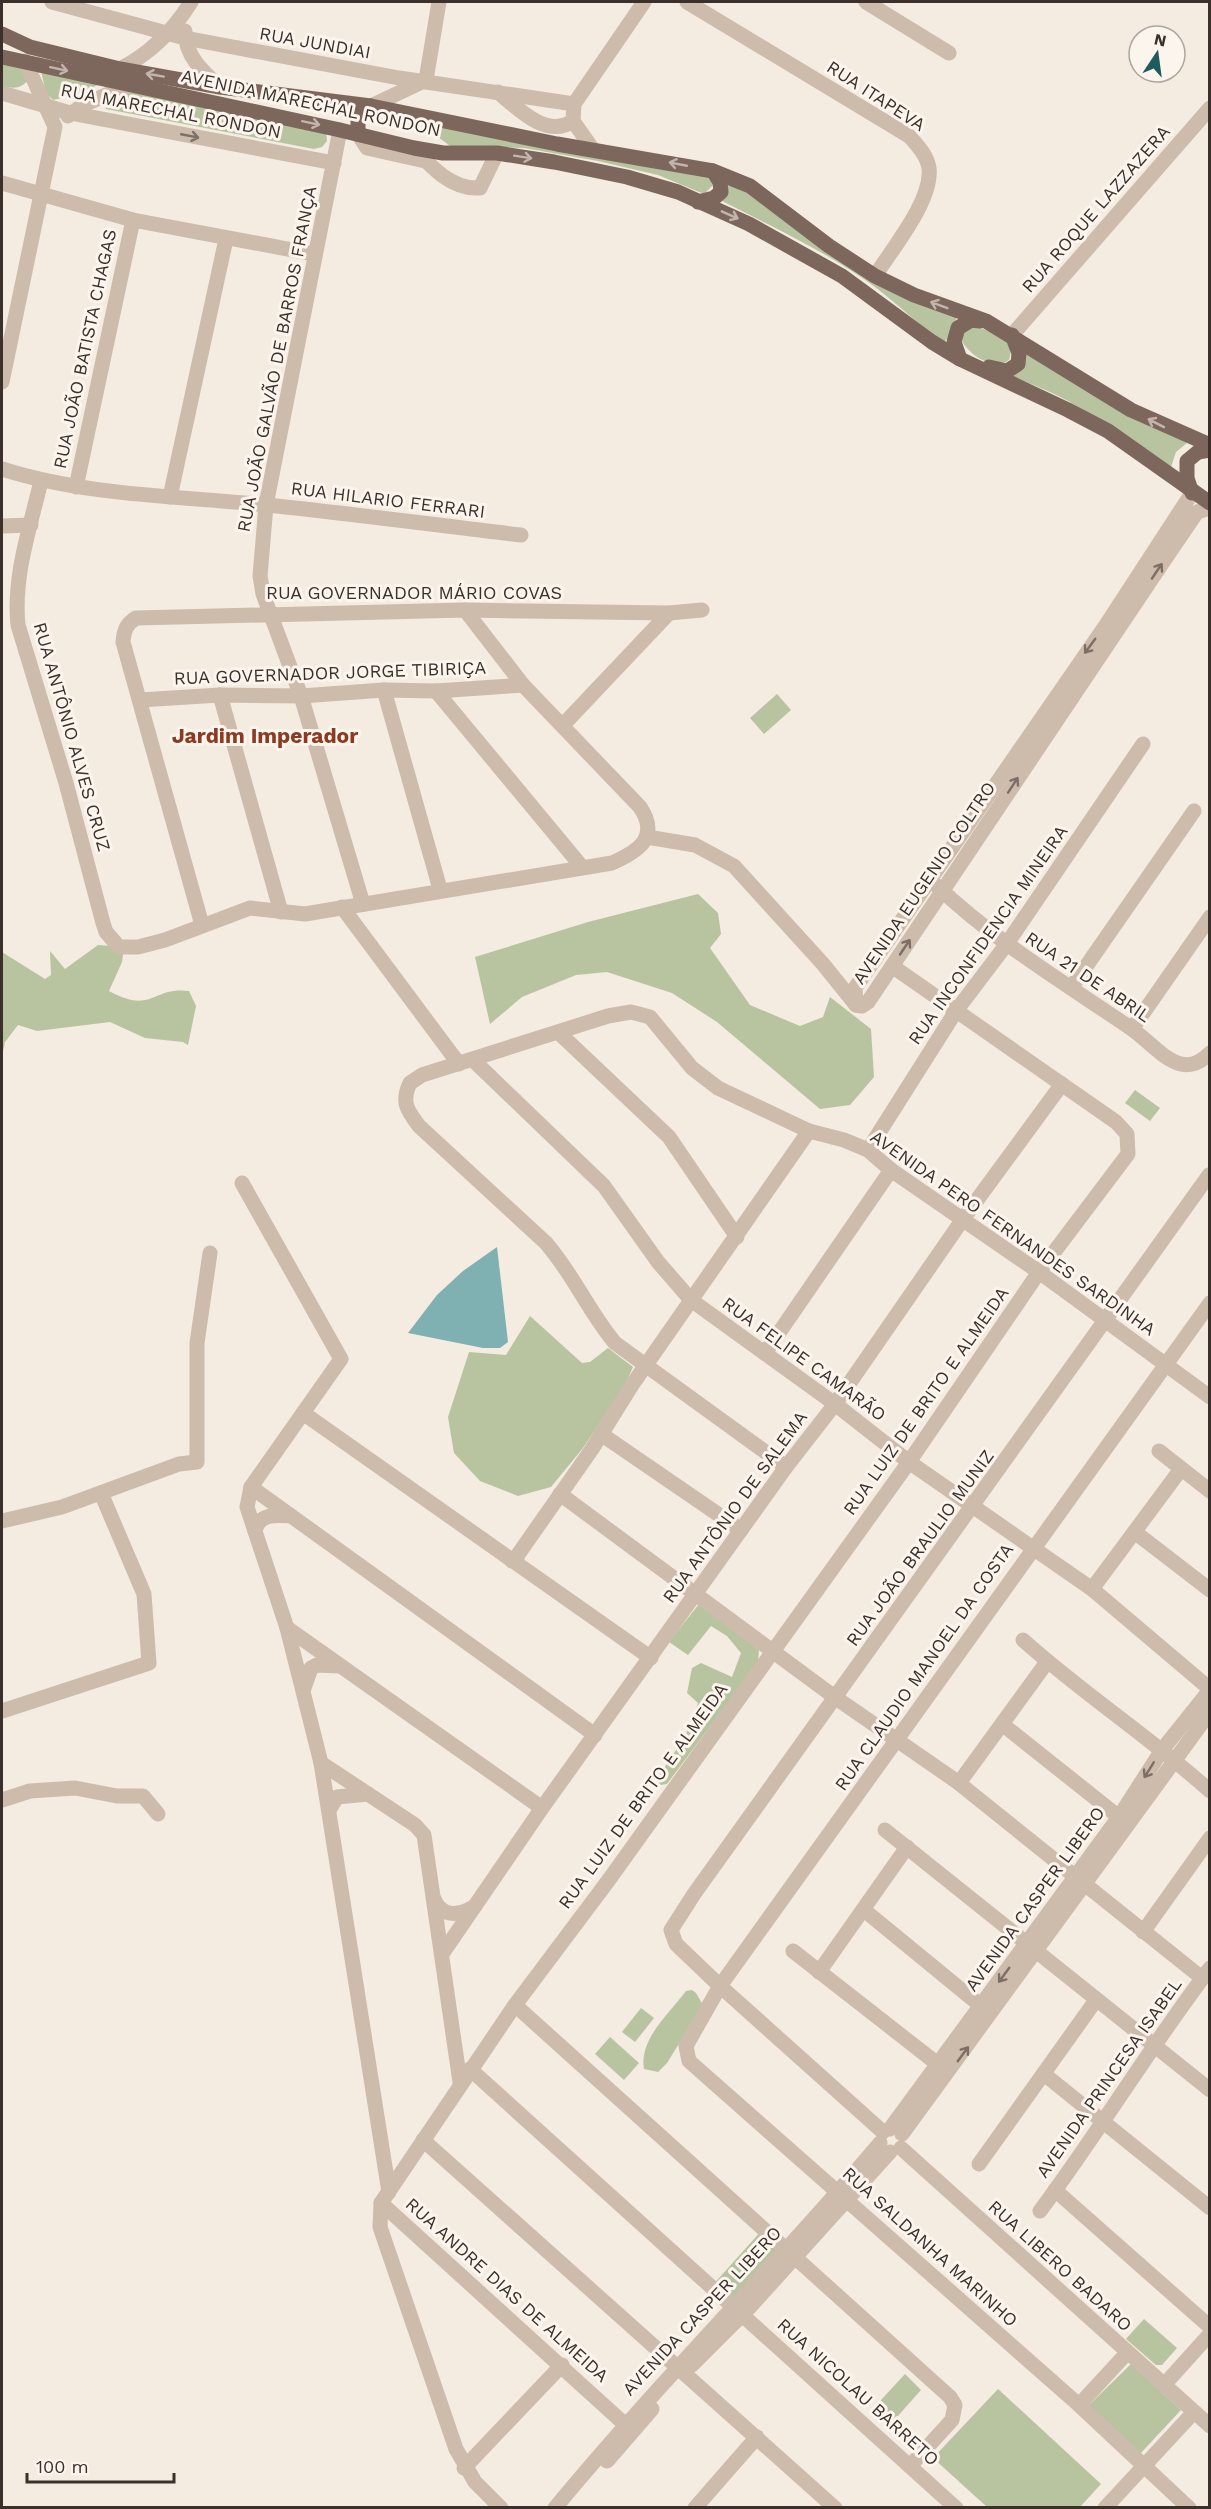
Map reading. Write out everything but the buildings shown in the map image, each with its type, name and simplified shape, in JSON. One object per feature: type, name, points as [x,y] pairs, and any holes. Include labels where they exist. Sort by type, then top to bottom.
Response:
[{"type":"main road","name":"AVENIDA MARECHAL RONDON","points":[[2,34],[30,47],[120,69],[220,87],[364,105],[594,151],[713,171],[750,186],[829,246],[875,276],[914,295],[986,321],[1131,410],[1209,448]]},
{"type":"main road","name":"AVENIDA MARECHAL RONDON","points":[[2,57],[414,148],[442,153],[497,153],[627,177],[678,192],[749,224],[842,276],[932,342],[965,361],[1108,431],[1209,503]]},
{"type":"main road","points":[[340,130],[343,121],[364,105]]},
{"type":"main road","points":[[358,134],[358,117],[364,105]]},
{"type":"main road","points":[[698,202],[714,198],[721,192],[720,182],[713,171]]},
{"type":"main road","points":[[986,321],[972,320],[958,328],[954,342],[965,361],[1002,371],[1012,369],[1020,358],[1012,336]]},
{"type":"main road","points":[[1192,493],[1187,478],[1187,461],[1198,452],[1209,448]]},
{"type":"street","name":"RUA JUNDIAI","points":[[52,2],[185,39],[399,78],[426,80],[574,104]]},
{"type":"street","points":[[364,105],[426,80],[439,2]]},
{"type":"street","points":[[594,151],[573,121],[574,104],[644,2]]},
{"type":"street","name":"RUA ITAPEVA","points":[[687,2],[909,136],[921,150],[929,165],[926,193],[875,276]]},
{"type":"street","points":[[866,2],[949,53]]},
{"type":"street","points":[[120,69],[149,52],[167,34],[188,6]]},
{"type":"street","points":[[188,6],[185,39],[194,61],[220,87]]},
{"type":"street","points":[[137,25],[149,52]]},
{"type":"street","points":[[194,61],[210,49],[225,46]]},
{"type":"street","points":[[2,382],[55,127],[25,61]]},
{"type":"street","points":[[55,127],[70,114],[132,84]]},
{"type":"street","points":[[498,92],[541,123],[565,127],[573,121]]},
{"type":"street","name":"RUA MARECHAL RONDON","points":[[2,93],[70,114],[334,163]]},
{"type":"street","points":[[101,98],[97,106],[110,121]]},
{"type":"street","name":"RUA ROQUE LAZZAZERA","points":[[1012,336],[1204,125],[1209,108]]},
{"type":"street","name":"RUA JOÃO GALVÃO DE BARROS FRANÇA","points":[[340,130],[266,505],[260,576],[270,614],[301,696],[363,904]]},
{"type":"street","points":[[358,134],[367,148],[426,161]]},
{"type":"street","points":[[414,148],[449,180],[465,187],[480,188],[497,153]]},
{"type":"street","points":[[2,183],[133,220],[314,254]]},
{"type":"street","name":"RUA JOÃO BATISTA CHAGAS","points":[[75,487],[133,220]]},
{"type":"street","points":[[170,497],[226,238]]},
{"type":"street","name":"RUA HILARIO FERRARI","points":[[2,469],[41,481],[75,487],[266,505],[521,535]]},
{"type":"street","name":"RUA ANTÔNIO ALVES CRUZ","points":[[41,481],[18,579],[16,602],[18,625],[66,783],[106,932],[113,943],[125,949],[165,940],[202,925]]},
{"type":"street","name":"AVENIDA EUGENIO COLTRO","points":[[1111,628],[1192,493]]},
{"type":"street","name":"AVENIDA EUGENIO COLTRO","points":[[1025,754],[943,891],[868,1002],[862,1006],[856,1005],[855,988],[931,879],[1025,754],[1111,628],[1197,512],[1209,508]]},
{"type":"street","points":[[2,526],[31,525]]},
{"type":"street","points":[[140,700],[202,925],[250,908],[305,914],[612,863],[626,857],[647,837],[648,818],[523,685],[465,610]]},
{"type":"street","name":"RUA GOVERNADOR MÁRIO COVAS","points":[[140,700],[123,642],[124,632],[129,622],[146,615],[465,610],[669,613],[702,610]]},
{"type":"street","points":[[562,725],[669,613]]},
{"type":"street","name":"RUA GOVERNADOR JORGE TIBIRIÇA","points":[[140,700],[220,695],[301,696],[384,690],[436,691],[523,685]]},
{"type":"street","points":[[384,690],[440,890]]},
{"type":"street","points":[[436,691],[582,867]]},
{"type":"street","points":[[220,695],[281,912]]},
{"type":"street","name":"RUA INCONFIDENCIA MINEIRA","points":[[868,1150],[956,1011],[1006,945],[1143,744]]},
{"type":"street","points":[[1071,988],[1194,811]]},
{"type":"street","points":[[647,837],[695,845],[734,866],[824,964],[856,1005]]},
{"type":"street","name":"RUA 21 DE ABRIL","points":[[931,879],[1006,945],[1132,1029],[1168,1058],[1188,1065],[1197,1063],[1209,1053]]},
{"type":"street","name":"RUA FELIPE CAMARÃO","points":[[342,907],[466,1062],[604,1186],[658,1262],[692,1300],[835,1404],[909,1462],[973,1508],[1034,1546],[1092,1589],[1209,1689]]},
{"type":"street","points":[[1132,1029],[1209,916]]},
{"type":"street","points":[[892,966],[1062,1084]]},
{"type":"street","name":"AVENIDA PERO FERNANDES SARDINHA","points":[[559,1033],[619,1014],[644,1014],[658,1026],[703,1078],[718,1088],[809,1131],[844,1140],[868,1150],[891,1170],[1039,1272],[1209,1397]]},
{"type":"street","points":[[736,1237],[669,1137],[559,1033],[422,1075],[410,1083],[404,1101],[407,1110],[419,1126],[529,1225],[562,1262],[602,1327],[615,1343],[786,1467]]},
{"type":"street","name":"RUA LUIZ DE BRITO E ALMEIDA","points":[[385,2197],[460,2082],[514,2005],[608,1881],[909,1462],[1039,1272],[1128,1154],[1129,1142],[1124,1129],[1062,1084]]},
{"type":"street","name":"RUA ANTÔNIO DE SALEMA","points":[[442,1954],[542,1808],[786,1467],[835,1404],[963,1219],[1062,1084]]},
{"type":"street","points":[[512,1561],[517,1561],[517,1556],[602,1434],[632,1385],[809,1131]]},
{"type":"street","points":[[765,1353],[891,1170]]},
{"type":"street","name":"RUA JOÃO BRAULIO MUNIZ","points":[[676,1944],[671,1930],[674,1921],[973,1508],[1209,1175]]},
{"type":"street","points":[[242,1183],[341,1359],[251,1487],[247,1508],[287,1628],[321,1763],[385,2197],[380,2227],[464,2468],[501,2508]]},
{"type":"street","points":[[2,1521],[62,1507],[179,1464],[197,1462],[197,1343],[210,1253]]},
{"type":"street","name":"RUA CLAUDIO MANOEL DA COSTA","points":[[689,2061],[686,2046],[720,1986],[1209,1303]]},
{"type":"street","points":[[303,1413],[651,1658]]},
{"type":"street","points":[[602,1434],[741,1530]]},
{"type":"street","points":[[1159,1451],[1209,1491]]},
{"type":"street","points":[[1092,1589],[1136,1533],[1181,1469]]},
{"type":"street","points":[[251,1487],[595,1734]]},
{"type":"street","points":[[2,1711],[149,1663],[144,1594],[101,1493]]},
{"type":"street","points":[[560,1494],[773,1649],[836,1698],[959,1783],[1143,1932],[1206,1973]]},
{"type":"street","points":[[255,1531],[256,1525],[268,1516],[291,1515]]},
{"type":"street","points":[[1136,1533],[1209,1590]]},
{"type":"street","points":[[287,1628],[542,1808]]},
{"type":"street","points":[[1023,1640],[1047,1662],[1168,1754],[1209,1791]]},
{"type":"street","points":[[959,1783],[1047,1662]]},
{"type":"street","points":[[303,1691],[306,1676],[311,1668],[325,1664],[342,1666]]},
{"type":"street","name":"AVENIDA CASPER LIBERO","points":[[555,2508],[843,2196],[891,2140],[1080,1881],[1168,1754],[1209,1689]]},
{"type":"street","name":"AVENIDA CASPER LIBERO","points":[[1080,1881],[1119,1817],[1168,1754],[1209,1712]]},
{"type":"street","points":[[1002,1724],[1119,1817]]},
{"type":"street","points":[[321,1763],[415,1825],[424,1834],[460,2082]]},
{"type":"street","points":[[2,1800],[30,1791],[75,1788],[117,1796],[143,1796],[158,1814]]},
{"type":"street","points":[[329,1810],[337,1797],[369,1794]]},
{"type":"street","points":[[885,1830],[1032,1946],[1209,2091]]},
{"type":"street","points":[[1143,1932],[1209,1838]]},
{"type":"street","points":[[819,1972],[907,1847]]},
{"type":"street","points":[[434,1899],[439,1909],[451,1914],[465,1912],[476,1906]]},
{"type":"street","points":[[864,1910],[981,2006]]},
{"type":"street","name":"RUA LIBERO BADARO","points":[[676,1944],[1209,2426]]},
{"type":"street","name":"AVENIDA CASPER LIBERO","points":[[943,2068],[981,2006],[1032,1946]]},
{"type":"street","points":[[793,1951],[943,2068]]},
{"type":"street","name":"AVENIDA PRINCESA ISABEL","points":[[1040,2211],[1104,2123],[1153,2046],[1206,1973]]},
{"type":"street","points":[[979,2164],[1096,2000]]},
{"type":"street","points":[[514,2005],[950,2397],[955,2405],[952,2420],[910,2466]]},
{"type":"street","name":"RUA SALDANHA MARINHO","points":[[689,2061],[1079,2404],[1189,2508]]},
{"type":"street","name":"RUA NICOLAU BARRETO","points":[[470,2069],[956,2508]]},
{"type":"street","points":[[1044,2074],[1209,2208]]},
{"type":"street","points":[[423,2140],[757,2437],[828,2505]]},
{"type":"street","points":[[1055,2190],[1209,2327]]},
{"type":"street","name":"RUA ANDRE DIAS DE ALMEIDA","points":[[385,2197],[628,2428]]},
{"type":"street","points":[[1164,2385],[1209,2334]]},
{"type":"street","points":[[1079,2404],[1127,2352]]},
{"type":"street","points":[[464,2468],[562,2365]]},
{"type":"street","points":[[1105,2508],[1194,2412]]},
{"type":"street","name":"AVENIDA CASPER LIBERO","points":[[568,2508],[628,2428]]},
{"type":"street","points":[[695,2508],[757,2437]]},
{"type":"green space","points":[[2,62],[18,65],[30,78],[18,87],[2,86]]},
{"type":"green space","points":[[41,71],[100,84],[76,95],[53,100],[46,93]]},
{"type":"green space","points":[[129,91],[326,131],[327,141],[322,147],[314,149],[106,109],[104,102]]},
{"type":"green space","points":[[413,118],[708,174],[714,184],[704,194],[658,175],[598,161],[524,148],[450,146]]},
{"type":"green space","points":[[729,180],[826,251],[959,315],[944,342],[875,287],[839,263],[722,201],[727,192]]},
{"type":"green space","points":[[970,326],[1002,338],[1009,345],[1009,360],[996,364],[976,357],[962,341],[964,331]]},
{"type":"green space","points":[[1026,354],[1187,443],[1176,452],[1171,467],[1114,428],[1075,405],[1012,377]]},
{"type":"green space","points":[[777,694],[791,710],[764,734],[750,718]]},
{"type":"green space","points":[[698,894],[718,913],[721,934],[710,948],[750,1005],[800,1026],[823,1017],[830,997],[871,1029],[874,1077],[850,1105],[820,1109],[717,1022],[672,993],[607,972],[576,975],[522,997],[490,1024],[475,957],[588,922]]},
{"type":"green space","points":[[98,945],[124,947],[122,962],[109,991],[124,998],[144,1000],[167,992],[189,991],[196,1006],[188,1045],[183,1042],[145,1038],[110,1022],[37,1031],[18,1025],[5,1042],[2,1056],[2,952],[45,979],[51,975],[50,951],[65,969]]},
{"type":"green space","points":[[1135,1090],[1160,1108],[1150,1121],[1125,1103]]},
{"type":"green space","points":[[530,1316],[582,1363],[590,1362],[608,1348],[633,1367],[625,1385],[583,1448],[551,1487],[518,1496],[480,1481],[454,1453],[448,1417],[469,1352],[506,1355]]},
{"type":"green space","points":[[699,1604],[759,1650],[758,1662],[667,1784],[660,1785],[657,1779],[676,1750],[686,1740],[688,1725],[698,1703],[687,1693],[692,1668],[701,1663],[732,1677],[741,1653],[727,1636],[711,1626],[688,1655],[669,1642]]},
{"type":"green space","points":[[692,1990],[703,2005],[667,2063],[658,2072],[644,2069],[646,2047],[657,2027],[686,1991]]},
{"type":"green space","points":[[641,2008],[654,2018],[635,2042],[622,2032]]},
{"type":"green space","points":[[610,2037],[639,2063],[624,2080],[595,2054]]},
{"type":"green space","points":[[763,2229],[785,2250],[733,2306],[711,2287]]},
{"type":"green space","points":[[1144,2319],[1177,2348],[1162,2365],[1156,2365],[1126,2339]]},
{"type":"green space","points":[[1131,2364],[1181,2410],[1140,2454],[1089,2405]]},
{"type":"green space","points":[[905,2374],[921,2390],[888,2427],[871,2411]]},
{"type":"green space","points":[[998,2389],[1101,2484],[1080,2507],[987,2507],[933,2458]]},
{"type":"water","points":[[497,1247],[508,1342],[500,1348],[483,1348],[408,1333],[437,1295],[463,1271]]},
{"type":"district","name":"Jardim Imperador","points":[[265,736]]}]
